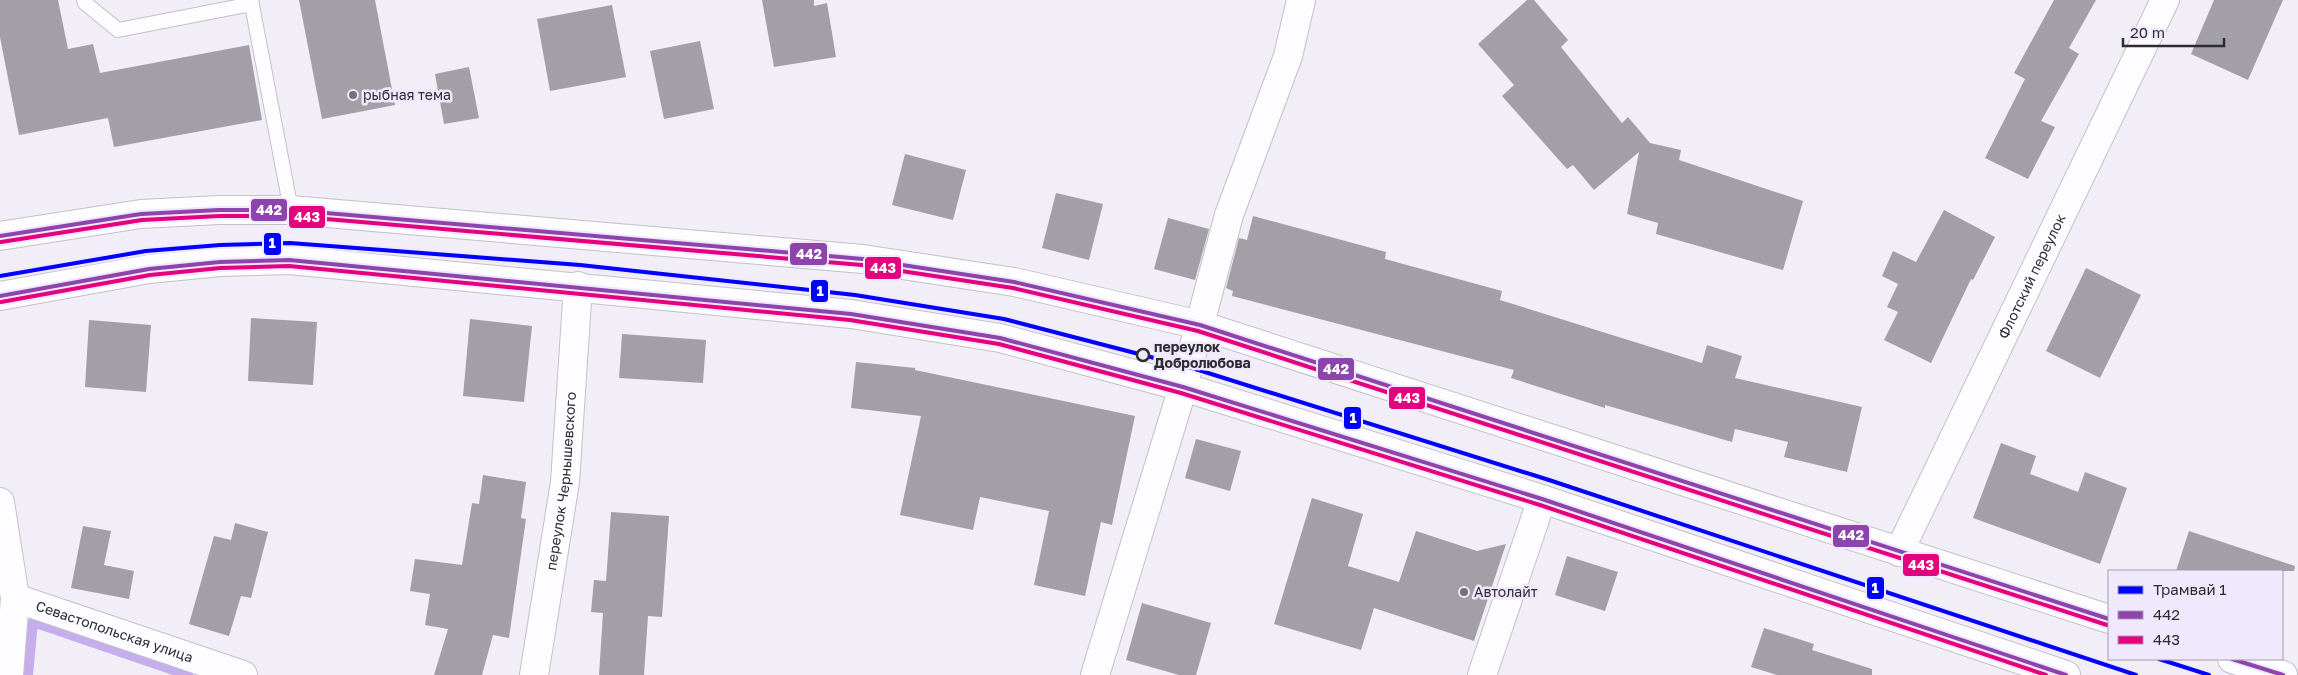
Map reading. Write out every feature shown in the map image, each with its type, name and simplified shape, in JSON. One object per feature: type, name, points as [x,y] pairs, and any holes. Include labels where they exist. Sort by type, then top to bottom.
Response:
[{"type":"main road","points":[[1095,675],[1183,387],[1229,215],[1288,56],[1301,0]]},
{"type":"main road","name":"Флотский переулок","points":[[1899,552],[2165,0]]},
{"type":"main road","points":[[0,236],[141,214],[219,210],[291,210],[863,259],[1014,282],[1200,325],[2108,619]]},
{"type":"main road","points":[[0,296],[149,269],[220,262],[289,260],[578,286],[851,314],[1000,338],[1183,387],[1542,499],[2066,675]]},
{"type":"main road","name":"переулок Чернышевского","points":[[534,675],[565,482],[578,286]]},
{"type":"main road","points":[[1482,675],[1542,499]]},
{"type":"main road","points":[[0,502],[15,598],[9,675]]},
{"type":"main road","name":"Севастопольская улица","points":[[15,598],[244,675]]},
{"type":"main road","points":[[2235,660],[2283,675]]},
{"type":"lane","points":[[84,0],[85,3],[118,30],[252,2],[291,210]]},
{"type":"building","points":[[0,0],[58,0],[68,49],[93,44],[100,73],[249,45],[262,120],[114,147],[108,118],[19,135],[0,37]]},
{"type":"building","points":[[299,0],[375,0],[395,105],[322,119]]},
{"type":"building","points":[[762,0],[814,0],[814,6],[827,3],[836,57],[774,67]]},
{"type":"building","points":[[1527,0],[1534,0],[1568,40],[1561,47],[1622,123],[1628,117],[1650,143],[1681,150],[1679,160],[1803,201],[1783,270],[1656,234],[1658,223],[1627,214],[1639,152],[1594,190],[1573,165],[1567,169],[1502,96],[1514,85],[1478,44]]},
{"type":"building","points":[[2054,0],[2096,0],[2069,48],[2079,54],[2041,121],[2055,127],[2028,179],[1985,158],[2025,79],[2014,73]]},
{"type":"building","points":[[2214,0],[2283,0],[2248,80],[2191,54]]},
{"type":"building","points":[[612,5],[626,77],[550,91],[537,19]]},
{"type":"building","points":[[700,41],[714,109],[664,119],[650,51]]},
{"type":"building","points":[[469,67],[479,118],[444,124],[435,74]]},
{"type":"building","points":[[905,154],[966,170],[953,220],[892,205]]},
{"type":"building","points":[[1056,193],[1103,204],[1089,260],[1042,248]]},
{"type":"building","points":[[1944,210],[1995,237],[1973,280],[1971,279],[1931,363],[1884,340],[1898,312],[1887,307],[1898,284],[1882,276],[1893,251],[1916,262]]},
{"type":"building","points":[[1253,216],[1386,252],[1385,259],[1502,291],[1500,300],[1702,363],[1707,345],[1742,356],[1735,378],[1862,407],[1847,472],[1784,457],[1788,442],[1735,429],[1732,442],[1605,405],[1605,408],[1511,378],[1514,370],[1232,296],[1233,291],[1226,288],[1239,238],[1247,240]]},
{"type":"building","points":[[1168,218],[1209,229],[1195,280],[1154,269]]},
{"type":"building","points":[[2086,268],[2141,295],[2100,378],[2046,351]]},
{"type":"building","points":[[251,318],[317,322],[313,385],[248,381]]},
{"type":"building","points":[[470,319],[532,326],[524,402],[463,396]]},
{"type":"building","points":[[89,320],[151,325],[146,392],[85,387]]},
{"type":"building","points":[[622,334],[706,340],[703,383],[619,378]]},
{"type":"building","points":[[856,362],[915,368],[915,370],[1135,416],[1112,525],[1101,522],[1085,596],[1034,585],[1049,511],[980,497],[973,530],[900,515],[921,416],[851,408]]},
{"type":"building","points":[[1196,439],[1241,451],[1230,491],[1185,478]]},
{"type":"building","points":[[2001,443],[2036,456],[2030,474],[2078,492],[2085,472],[2127,488],[2100,564],[1973,518]]},
{"type":"building","points":[[483,475],[526,482],[521,518],[526,519],[509,638],[493,635],[482,675],[434,675],[448,629],[425,625],[430,594],[410,591],[415,559],[462,565],[472,503],[479,504]]},
{"type":"building","points":[[1312,498],[1363,514],[1348,566],[1399,582],[1416,531],[1477,551],[1506,544],[1474,641],[1374,608],[1361,650],[1274,624]]},
{"type":"building","points":[[611,512],[669,516],[662,617],[648,616],[644,675],[599,675],[603,613],[591,612],[594,580],[606,581]]},
{"type":"building","points":[[235,523],[268,532],[251,598],[241,596],[229,636],[189,624],[214,536],[231,540]]},
{"type":"building","points":[[83,526],[111,531],[104,565],[134,571],[129,599],[71,588]]},
{"type":"building","points":[[2189,531],[2295,566],[2294,571],[2176,570]]},
{"type":"building","points":[[1567,556],[1618,572],[1605,611],[1555,595]]},
{"type":"building","points":[[1142,603],[1211,623],[1196,675],[1179,675],[1126,660]]},
{"type":"building","points":[[1764,628],[1814,644],[1812,650],[1872,669],[1872,675],[1777,675],[1751,667]]},
{"type":"waterway","points":[[28,675],[33,622],[188,675]]},
{"type":"tram line","name":"1","points":[[0,276],[146,251],[220,245],[290,243],[580,265],[855,295],[1004,319],[1189,367],[1549,480],[2136,675]]},
{"type":"tram line","name":"1","points":[[2162,660],[2209,675]]},
{"type":"transit line","name":"442","points":[[0,236],[141,214],[219,210],[291,210],[863,259],[1014,282],[1200,325],[2108,619]]},
{"type":"transit line","name":"443","points":[[1,242],[142,220],[219,216],[291,216],[862,265],[1013,288],[1198,331],[2107,625]]},
{"type":"transit line","name":"442","points":[[0,296],[149,269],[220,262],[289,260],[851,314],[1000,338],[1183,387],[1542,499],[2066,675]]},
{"type":"transit line","name":"443","points":[[1,302],[150,275],[220,268],[289,266],[850,320],[999,344],[1181,393],[1540,505],[2046,675]]},
{"type":"transit line","name":"442","points":[[2235,660],[2283,675]]},
{"type":"place","name":"рыбная тема","points":[[353,95]]},
{"type":"place","name":"переулок Добролюбова","points":[[1143,355]]},
{"type":"place","name":"Автолайт","points":[[1464,592]]}]
